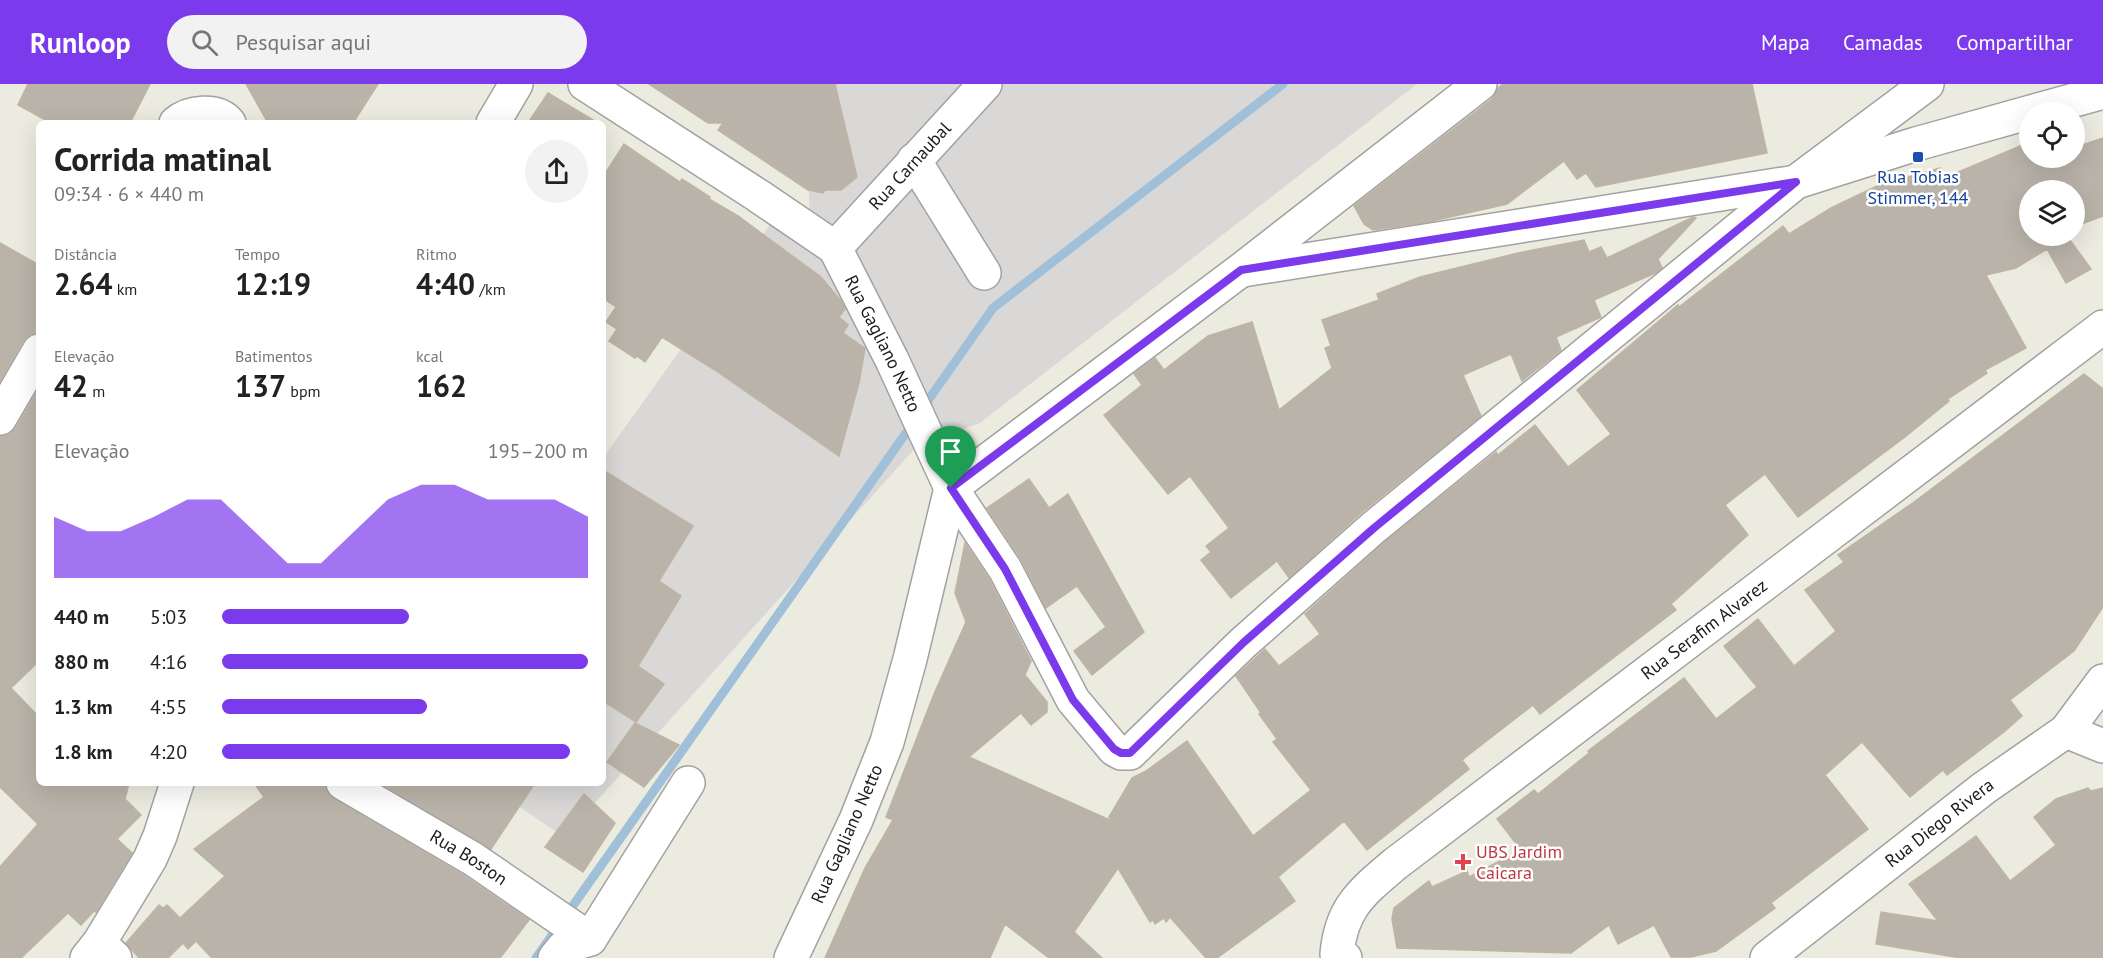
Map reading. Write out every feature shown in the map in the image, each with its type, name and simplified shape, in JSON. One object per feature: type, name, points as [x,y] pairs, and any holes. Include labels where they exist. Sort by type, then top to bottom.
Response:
[{"type":"street","points":[[495,120],[516,84]]},
{"type":"street","name":"Rua Gagliano Netto","points":[[585,84],[758,195],[835,248],[892,360],[951,488],[910,659],[887,742],[856,820],[791,958]]},
{"type":"street","name":"Rua Carnaubal","points":[[835,248],[985,84]]},
{"type":"street","points":[[1480,84],[1241,270],[951,488],[1005,569],[1073,700],[1114,749],[1121,753],[1130,753],[1243,643],[1374,528],[1796,182],[1927,84]]},
{"type":"street","points":[[1241,270],[1796,182],[1916,144],[2103,92]]},
{"type":"street","points":[[181,120],[192,114],[208,113],[227,120]]},
{"type":"street","points":[[915,160],[984,273]]},
{"type":"street","name":"Rua Serafim Alvarez","points":[[1341,956],[1338,934],[1348,911],[1365,890],[1395,864],[2103,327]]},
{"type":"street","points":[[0,418],[36,356]]},
{"type":"street","name":"Rua Diego Rivera","points":[[1767,958],[1984,788],[2066,731],[2103,681]]},
{"type":"street","points":[[2066,731],[2103,746]]},
{"type":"street","points":[[555,958],[564,947],[590,939],[688,783]]},
{"type":"street","points":[[100,953],[150,859],[176,786]]},
{"type":"street","name":"Rua Boston","points":[[348,786],[473,859],[590,939]]},
{"type":"shaded area","points":[[804,84],[1417,84],[980,423],[919,444],[564,837],[488,786],[606,786],[606,454],[774,219],[810,218]]},
{"type":"building","points":[[28,84],[150,84],[132,120],[46,120],[18,105]]},
{"type":"building","points":[[246,84],[378,84],[355,120],[266,120]]},
{"type":"building","points":[[649,84],[835,84],[857,177],[841,190],[825,190],[823,193],[808,190],[718,130],[723,123],[708,123]]},
{"type":"building","points":[[1503,84],[1752,84],[1767,153],[1596,187],[1586,173],[1577,179],[1564,161],[1507,204],[1428,222],[1373,230],[1364,224],[1354,206],[1492,99]]},
{"type":"building","points":[[548,93],[593,120],[530,120]]},
{"type":"building","points":[[2103,138],[2103,216],[2085,223],[2085,180],[2019,180],[2019,246],[2074,246],[2091,269],[2066,283],[2047,249],[2016,268],[1986,275],[2026,348],[1985,370],[1987,373],[1948,399],[1949,401],[1905,437],[1798,517],[1765,474],[1725,505],[1748,535],[1671,604],[1676,610],[1540,714],[1533,705],[1462,760],[1469,769],[1367,850],[1344,821],[1278,877],[1295,901],[1217,958],[1206,958],[1170,917],[1166,922],[1164,918],[1155,924],[1153,920],[1150,922],[1118,868],[1074,932],[1102,958],[1049,958],[1005,924],[990,958],[825,958],[865,868],[893,820],[886,817],[934,694],[966,622],[955,593],[965,543],[989,579],[1031,661],[1025,675],[1047,702],[1047,712],[1031,725],[1021,713],[969,757],[1112,821],[1109,817],[1132,778],[1146,771],[1187,741],[1253,836],[1311,790],[1273,742],[1277,739],[1236,676],[1265,649],[1279,666],[1320,634],[1305,614],[1385,542],[1496,452],[1498,455],[1535,425],[1568,467],[1611,434],[1577,390],[1678,305],[1679,307],[1783,226],[1789,234],[1831,208],[1877,186],[1940,168],[1944,178],[2019,147],[2019,168],[2085,168],[2085,144]]},
{"type":"building","points":[[624,144],[680,182],[682,179],[710,197],[709,199],[738,216],[821,277],[841,301],[845,309],[839,317],[848,325],[843,333],[865,348],[859,383],[839,456],[715,370],[662,337],[645,362],[609,341],[617,329],[606,322],[616,307],[606,300],[606,172]]},
{"type":"building","points":[[1693,217],[1696,218],[1658,259],[1662,268],[1594,300],[1601,317],[1556,337],[1561,350],[1522,381],[1511,354],[1463,375],[1481,416],[1361,513],[1289,578],[1277,561],[1231,598],[1201,560],[1211,552],[1206,546],[1229,528],[1190,476],[1168,494],[1104,415],[1142,385],[1134,374],[1155,358],[1164,370],[1208,336],[1252,322],[1279,410],[1332,368],[1325,348],[1331,346],[1322,320],[1379,300],[1377,294],[1420,277],[1518,253],[1584,240],[1589,252],[1601,247],[1607,258]]},
{"type":"building","points":[[0,243],[36,263],[36,333],[30,334],[23,341],[0,381]]},
{"type":"building","points":[[2084,374],[2103,389],[2103,607],[2074,651],[2010,700],[2022,716],[2004,732],[1947,775],[1943,770],[1910,797],[1862,742],[1825,775],[1868,829],[1771,903],[1775,908],[1716,951],[1691,957],[1671,957],[1654,925],[1618,944],[1609,925],[1571,953],[1397,948],[1392,919],[1394,908],[1429,881],[1432,887],[1467,871],[1469,877],[1521,850],[1497,819],[1534,790],[1538,794],[1589,753],[1588,751],[1684,678],[1716,719],[1757,687],[1724,646],[1758,619],[1794,666],[1836,631],[1805,590],[1844,562],[1838,555],[1914,502]]},
{"type":"building","points":[[36,393],[36,664],[11,688],[36,714],[36,786],[128,786],[125,799],[141,815],[117,839],[132,853],[96,912],[95,910],[81,925],[68,913],[21,958],[0,958],[0,867],[38,824],[0,787],[0,437],[16,428]]},
{"type":"building","points":[[606,472],[693,526],[659,581],[681,596],[638,666],[664,684],[636,722],[606,703]]},
{"type":"building","points":[[1029,479],[1049,508],[1068,494],[1144,632],[1092,675],[1074,651],[1106,627],[1077,586],[1046,608],[1021,559],[987,508]]},
{"type":"building","points":[[635,723],[679,745],[644,787],[607,762]]},
{"type":"building","points":[[256,786],[325,786],[327,793],[334,799],[463,875],[529,920],[500,958],[212,958],[196,941],[188,949],[183,943],[168,958],[139,958],[126,943],[159,905],[163,908],[167,905],[180,918],[225,876],[194,849],[264,797]]},
{"type":"building","points":[[385,786],[533,786],[491,849]]},
{"type":"building","points":[[2088,788],[2091,791],[2103,788],[2103,958],[1961,958],[1876,944],[1881,912],[1938,921],[1909,884],[1976,836],[2010,881],[2056,845],[2034,817],[2056,799]]},
{"type":"building","points":[[584,794],[615,823],[583,872],[545,847]]},
{"type":"waterway","points":[[922,409],[993,308],[1283,84]]},
{"type":"waterway","points":[[536,958],[913,423]]},
{"type":"place","name":"Rua Tobias Stimmer, 144","points":[[1918,157]]},
{"type":"place","name":"UBS Jardim Caicara","points":[[1463,862]]},
{"type":"route","points":[[1796,182],[1374,528],[1243,643],[1130,753],[1121,753],[1114,749],[1073,700],[1005,569],[951,488],[1241,270],[1796,182]]}]
